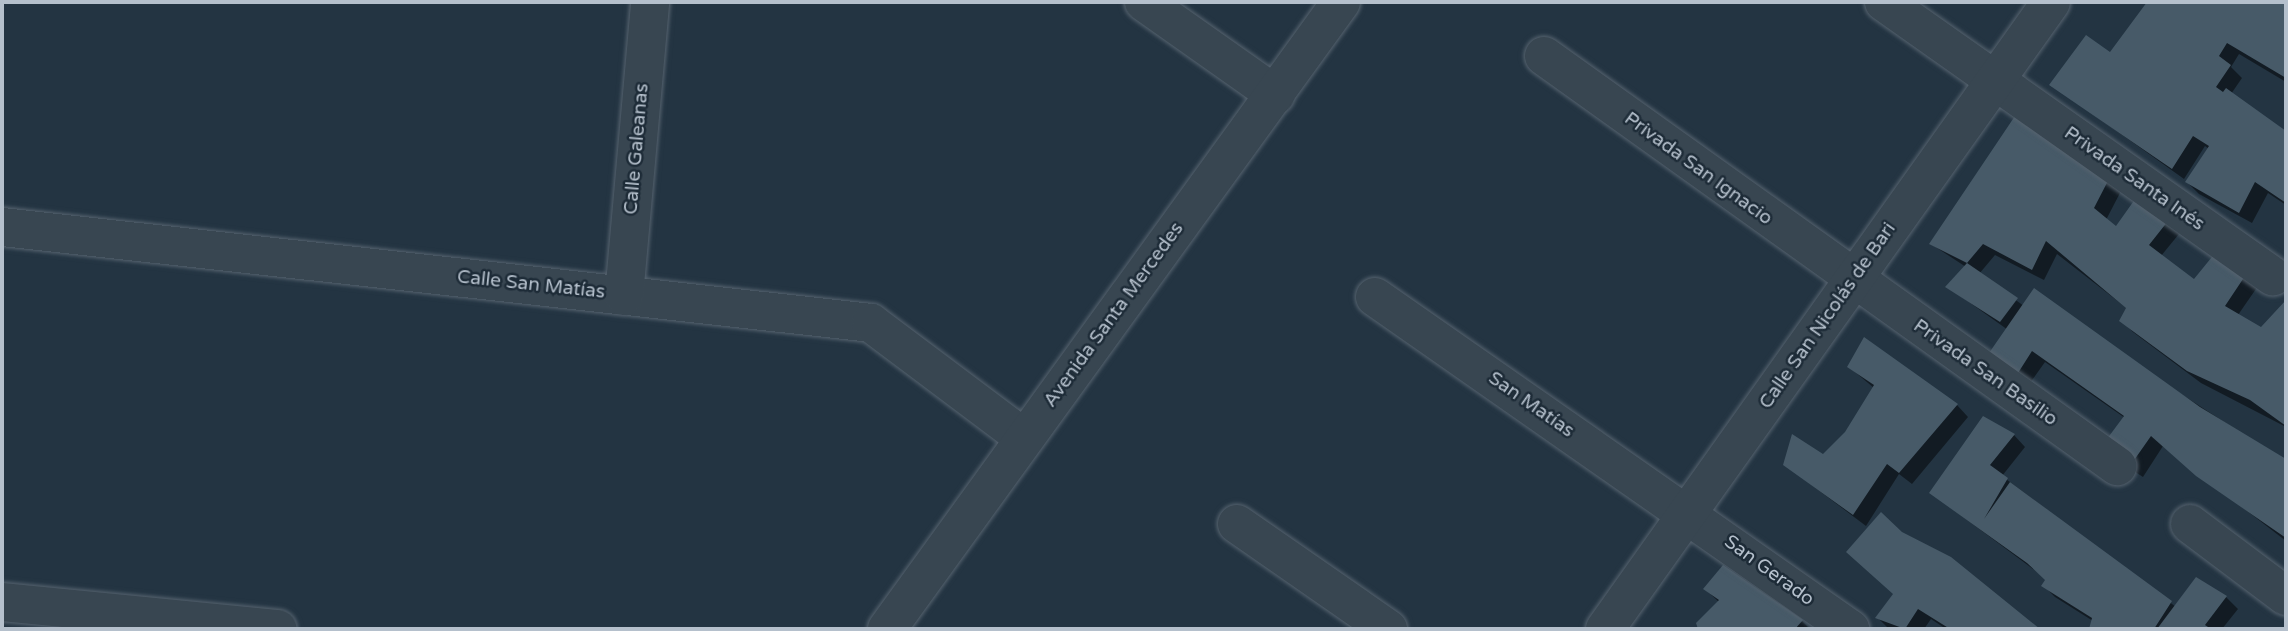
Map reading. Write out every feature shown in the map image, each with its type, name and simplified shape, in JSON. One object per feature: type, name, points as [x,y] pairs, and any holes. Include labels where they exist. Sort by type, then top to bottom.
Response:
[{"type":"street","name":"Calle Galeanas","points":[[624,296],[650,2]]},
{"type":"street","points":[[1144,2],[1276,95]]},
{"type":"street","name":"Avenida Santa Mercedes","points":[[887,629],[1341,2]]},
{"type":"street","name":"Privada Santa Inés","points":[[1884,2],[2273,276]]},
{"type":"street","name":"Calle San Nicolás de Bari","points":[[1605,629],[2051,2]]},
{"type":"street","name":"Privada San Ignacio","points":[[1544,56],[1853,281]]},
{"type":"street","name":"Calle San Matías","points":[[2,227],[871,323],[1024,438]]},
{"type":"street","name":"Privada San Basilio","points":[[1853,281],[2117,466]]},
{"type":"street","name":"San Matías","points":[[1375,297],[1688,512]]},
{"type":"street","name":"San Gerado","points":[[1688,512],[1850,629]]},
{"type":"street","points":[[1237,524],[1388,629]]},
{"type":"street","points":[[2190,524],[2286,596]]},
{"type":"street","points":[[2,602],[278,629]]},
{"type":"building","points":[[2147,2],[2286,2],[2286,78],[2227,43],[2219,56],[2231,65],[2216,87],[2223,92],[2226,88],[2286,131],[2286,203],[2255,182],[2239,213],[2185,182],[2209,146],[2193,136],[2172,169],[2049,85],[2086,35],[2110,52]]},
{"type":"building","points":[[2017,113],[2110,177],[2094,208],[2116,226],[2138,195],[2172,216],[2149,245],[2194,279],[2216,252],[2247,273],[2225,306],[2261,327],[2286,300],[2286,426],[2250,400],[2187,371],[2119,321],[2126,308],[2046,241],[2032,270],[1983,244],[1967,263],[1929,244]]},
{"type":"building","points":[[1967,263],[2018,298],[2000,322],[1945,287]]},
{"type":"building","points":[[2034,288],[2200,407],[2286,459],[2286,538],[2196,476],[2151,436],[2130,466],[2101,447],[2124,416],[2032,351],[2018,373],[1989,353]]},
{"type":"building","points":[[1864,337],[1958,404],[1899,473],[1887,464],[1853,515],[1783,465],[1792,434],[1823,454],[1845,432],[1874,385],[1847,367]]},
{"type":"building","points":[[1983,416],[2015,434],[1990,465],[2008,478],[1984,519],[2010,482],[2172,601],[2154,629],[2089,629],[2092,618],[2041,586],[2045,580],[2027,563],[1929,493]]},
{"type":"building","points":[[1881,512],[1902,532],[1951,557],[2040,629],[1950,629],[1918,609],[1905,629],[1875,618],[1893,594],[1846,552]]},
{"type":"building","points":[[1723,565],[1803,620],[1795,629],[1698,629],[1696,623],[1719,600],[1703,589]]},
{"type":"building","points":[[2196,577],[2227,596],[2205,625],[2211,629],[2157,629]]}]
